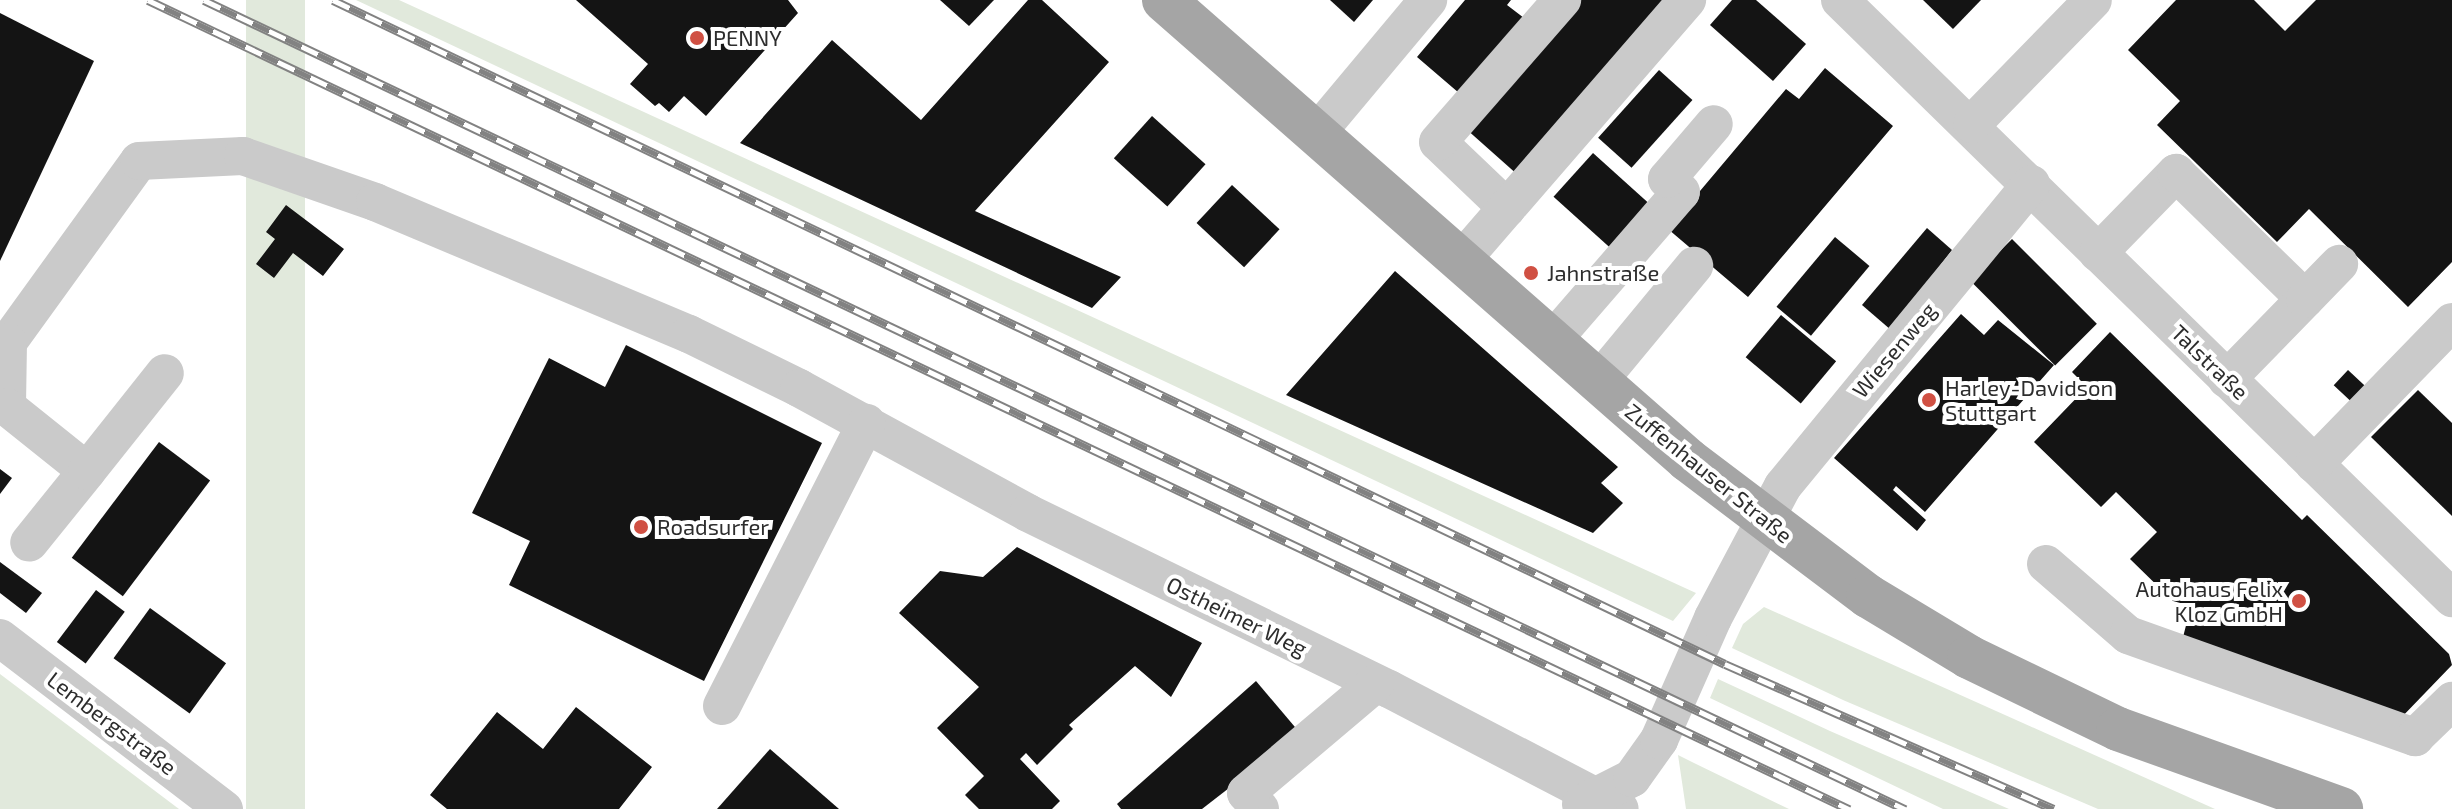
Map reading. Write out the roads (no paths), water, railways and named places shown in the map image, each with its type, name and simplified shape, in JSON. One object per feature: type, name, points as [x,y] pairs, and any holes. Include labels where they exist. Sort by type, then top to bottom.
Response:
[{"type":"main road","name":"Zuffenhauser Straße","points":[[1170,2],[1598,382],[1763,519],[1868,596],[1969,657],[2118,729],[2341,809]]},
{"type":"street","points":[[1316,134],[1428,0]]},
{"type":"street","points":[[1507,208],[1438,142],[1562,0]]},
{"type":"street","points":[[1460,262],[1687,0]]},
{"type":"street","name":"Talstraße","points":[[1840,0],[1972,124],[2098,253],[2452,598]]},
{"type":"street","points":[[1972,124],[2093,0]]},
{"type":"street","points":[[1551,342],[1681,192],[1667,179],[1714,124]]},
{"type":"street","name":"Ostheimer Weg","points":[[4,341],[139,161],[243,156],[516,259],[689,334],[861,421],[1028,513],[1376,683],[1596,804]]},
{"type":"street","points":[[2098,253],[2169,166],[2305,299]]},
{"type":"street","name":"Wiesenweg","points":[[1763,519],[1799,464],[2031,184]]},
{"type":"street","points":[[2227,379],[2339,264]]},
{"type":"street","points":[[1598,382],[1694,266]]},
{"type":"street","points":[[2314,464],[2452,322]]},
{"type":"street","points":[[4,341],[7,407],[87,471]]},
{"type":"street","points":[[29,543],[165,373]]},
{"type":"street","points":[[722,706],[861,421]]},
{"type":"street","points":[[1596,804],[1632,778],[1659,740],[1763,519]]},
{"type":"street","points":[[2046,564],[2128,635],[2415,737],[2452,701]]},
{"type":"street","name":"Lembergstraße","points":[[0,638],[224,809]]},
{"type":"street","points":[[1260,809],[1246,793],[1376,683]]},
{"type":"railway","points":[[148,0],[1849,809]]},
{"type":"railway","points":[[204,0],[1905,809]]},
{"type":"railway","points":[[333,0],[1725,664],[2053,809]]},
{"type":"place","name":"PENNY","points":[[697,38]]},
{"type":"place","name":"Jahnstraße","points":[[1531,273]]},
{"type":"place","name":"Harley-Davidson Stuttgart","points":[[1929,400]]},
{"type":"place","name":"Roadsurfer","points":[[641,527]]},
{"type":"place","name":"Autohaus Felix Kloz GmbH","points":[[2299,601]]}]
